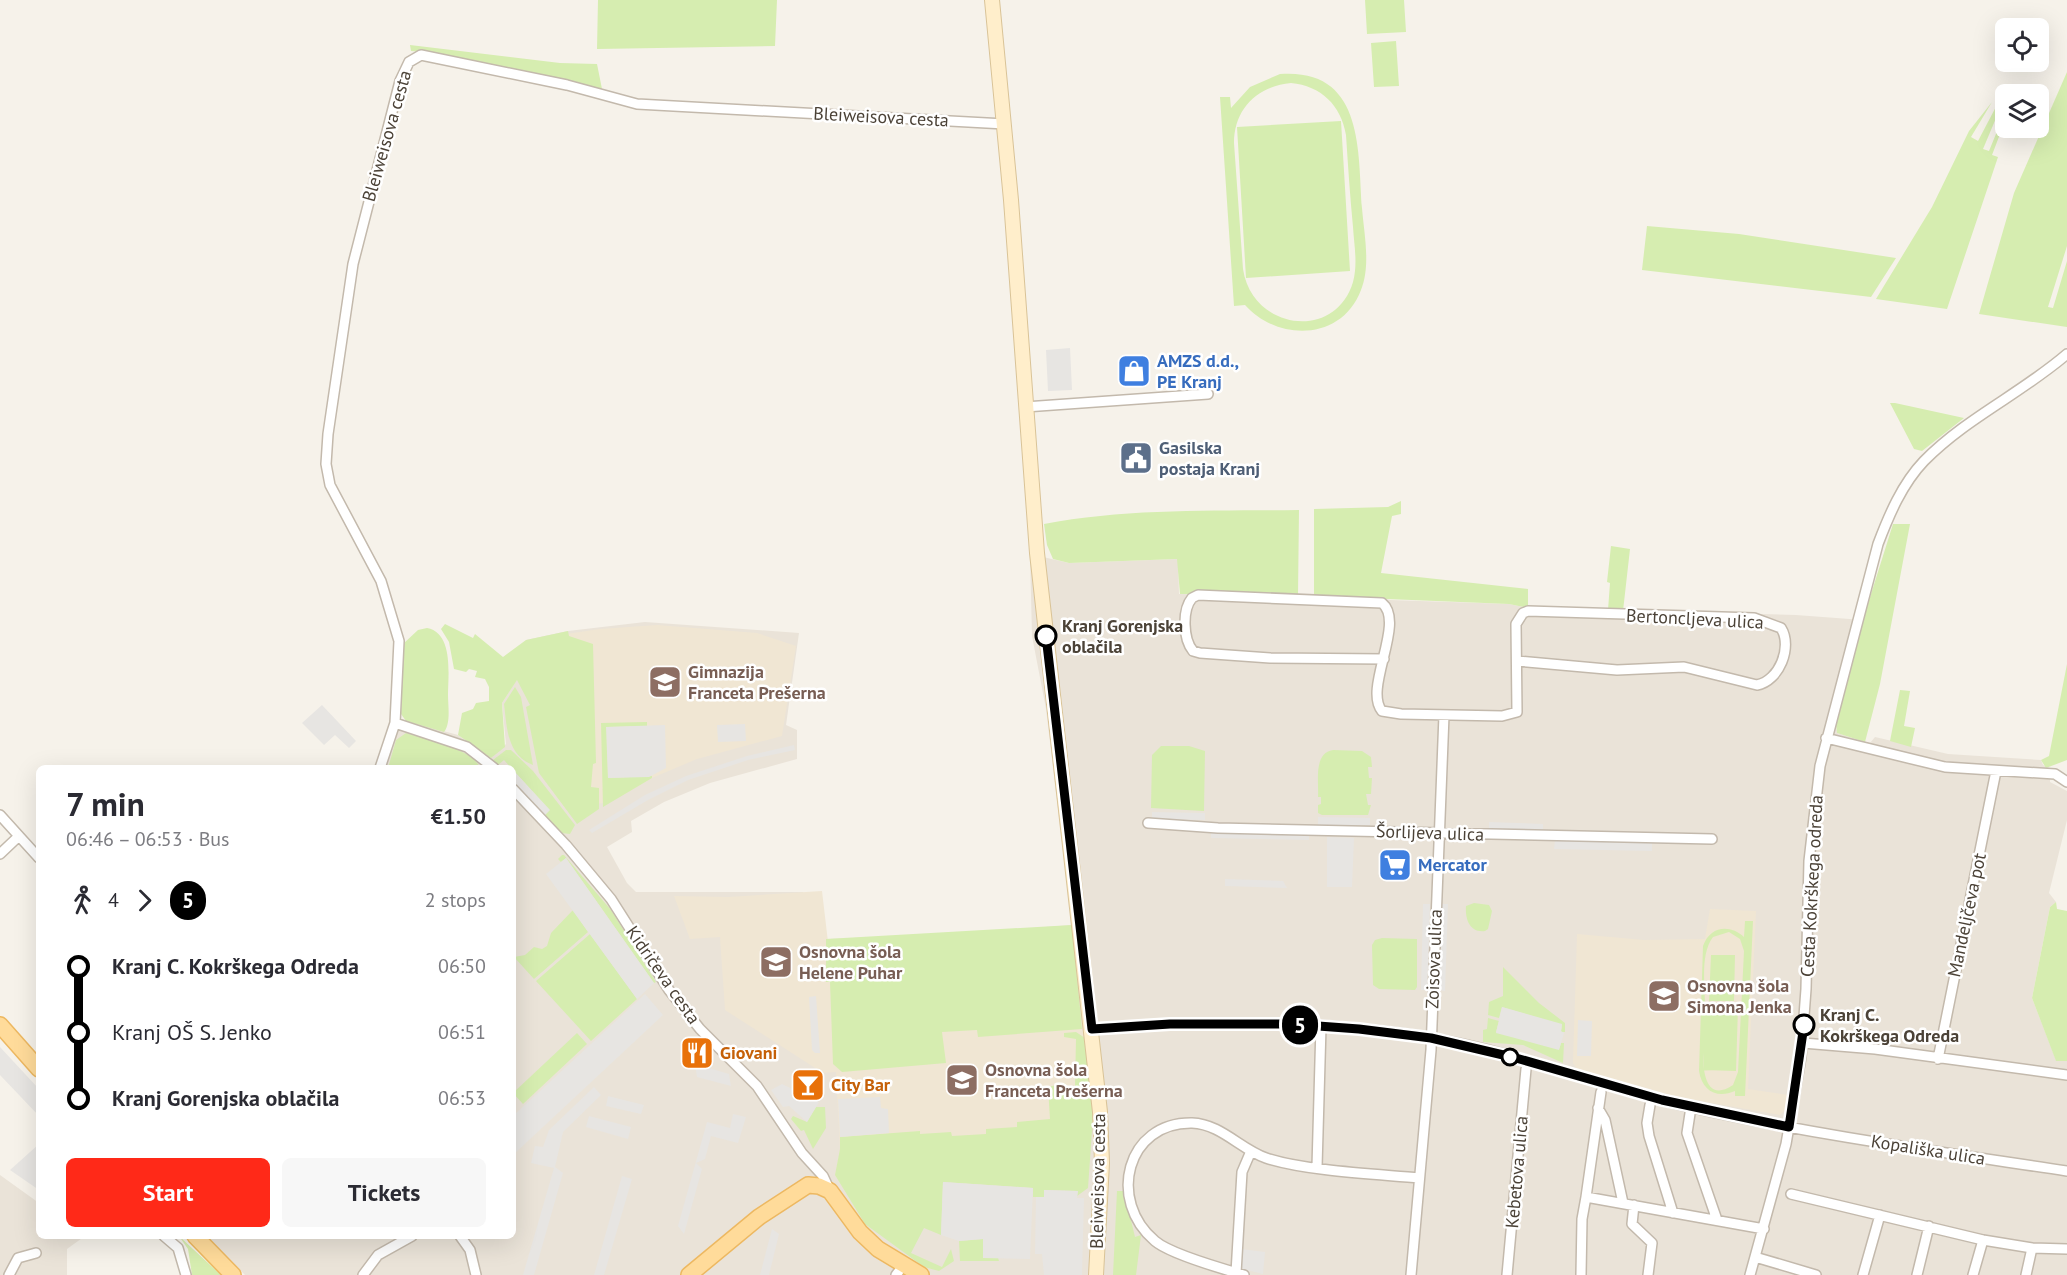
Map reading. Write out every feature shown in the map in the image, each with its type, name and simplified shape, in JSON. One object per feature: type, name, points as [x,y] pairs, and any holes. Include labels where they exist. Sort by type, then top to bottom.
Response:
[{"type":"main road","name":"Bleiweisova cesta","points":[[992,0],[1005,124],[1024,406],[1045,626],[1100,1112],[1102,1163],[1096,1275]]},
{"type":"main road","points":[[0,1025],[36,1066]]},
{"type":"main road","points":[[689,1275],[759,1217],[798,1190],[808,1185],[819,1186],[830,1191]]},
{"type":"main road","name":"Kidričeva cesta","points":[[830,1191],[860,1232],[899,1270],[921,1275]]},
{"type":"main road","points":[[198,1239],[233,1275]]},
{"type":"street","name":"Bleiweisova cesta","points":[[381,765],[395,723],[399,641],[389,601],[359,537],[330,485],[326,464],[328,434],[353,264],[400,81],[409,62],[421,55],[446,59],[567,85],[637,104],[1005,124]]},
{"type":"street","name":"Cesta Kokrškega odreda","points":[[1750,1275],[1764,1229],[1789,1127],[1803,1043],[1809,861],[1815,796],[1826,738],[1875,553],[1891,510],[1923,462],[1944,443],[2067,354]]},
{"type":"street","points":[[1024,406],[1208,394]]},
{"type":"street","name":"Bertoncljeva ulica","points":[[1384,659],[1270,658],[1200,653],[1193,651],[1186,640],[1186,608],[1192,598],[1198,595],[1382,603],[1389,611],[1384,659],[1377,701],[1382,711],[1444,715],[1502,716],[1517,712],[1516,624],[1522,613],[1528,611],[1754,618],[1765,620],[1781,628],[1786,641],[1774,678],[1767,684],[1757,685],[1684,667],[1617,670],[1517,661]]},
{"type":"street","name":"Zoisova ulica","points":[[1411,1275],[1431,1038],[1444,715]]},
{"type":"street","points":[[395,723],[467,747],[490,765]]},
{"type":"street","points":[[1826,738],[1945,767],[2055,774],[2067,782]]},
{"type":"street","name":"Mandeljčeva pot","points":[[1938,1059],[1996,771]]},
{"type":"street","name":"Kidričeva cesta","points":[[516,792],[566,844],[612,899],[669,990],[700,1029],[757,1086],[802,1153],[823,1176],[830,1191]]},
{"type":"street","points":[[0,814],[36,855]]},
{"type":"street","name":"Šorlijeva ulica","points":[[1148,823],[1218,828],[1712,839]]},
{"type":"street","points":[[0,854],[20,836]]},
{"type":"street","name":"Kopališka ulica","points":[[1092,1029],[1170,1024],[1322,1026],[1431,1038],[1516,1058],[1691,1107],[1789,1127],[2067,1171]]},
{"type":"street","points":[[1317,1167],[1322,1026]]},
{"type":"street","points":[[1803,1043],[1875,1049],[2067,1075]]},
{"type":"street","name":"Kebetova ulica","points":[[1507,1275],[1527,1069]]},
{"type":"street","points":[[1581,1275],[1582,1219],[1601,1092]]},
{"type":"street","points":[[1650,1105],[1647,1116],[1648,1129],[1673,1213]]},
{"type":"street","points":[[1691,1107],[1687,1133],[1717,1220]]},
{"type":"street","points":[[1598,1108],[1605,1120],[1623,1203]]},
{"type":"street","points":[[1251,1151],[1242,1172],[1240,1274],[1155,1241],[1142,1227],[1128,1197],[1128,1168],[1152,1136],[1176,1125],[1194,1123],[1217,1129],[1251,1151],[1284,1163],[1419,1178]]},
{"type":"street","points":[[1791,1194],[1983,1240],[2032,1248],[2067,1249]]},
{"type":"street","points":[[1586,1197],[1764,1229]]},
{"type":"street","points":[[1634,1205],[1632,1224],[1652,1243],[1648,1275]]},
{"type":"street","points":[[1863,1275],[1880,1215]]},
{"type":"street","points":[[1917,1275],[1929,1226]]},
{"type":"street","points":[[168,1239],[178,1248],[186,1275]]},
{"type":"street","points":[[363,1275],[378,1255],[407,1239]]},
{"type":"street","points":[[462,1239],[470,1250],[476,1275]]},
{"type":"street","points":[[1973,1275],[1983,1240]]},
{"type":"street","points":[[2026,1275],[2032,1248]]},
{"type":"street","points":[[9,1275],[18,1258],[36,1252]]},
{"type":"street","points":[[1755,1257],[1816,1275]]},
{"type":"street","points":[[0,1273],[4,1275]]},
{"type":"shaded area","points":[[1070,348],[1072,390],[1048,391],[1046,350]]},
{"type":"shaded area","points":[[1030,554],[1069,563],[1178,559],[1179,594],[1381,598],[1509,604],[1528,608],[1796,615],[1863,620],[1836,725],[1837,733],[1870,743],[1875,737],[1948,754],[2041,760],[2043,765],[2050,768],[2050,782],[2067,791],[2067,820],[2049,893],[2056,902],[2050,907],[2032,998],[2056,1060],[2067,1061],[2067,1275],[245,1275],[210,1239],[516,1239],[516,765],[376,765],[392,717],[458,735],[491,758],[506,744],[502,703],[517,679],[526,640],[568,631],[645,622],[799,633],[786,725],[797,730],[797,759],[710,783],[664,802],[631,821],[632,832],[607,847],[627,883],[636,892],[803,892],[826,939],[940,935],[1072,925],[1046,709],[1032,636]]},
{"type":"shaded area","name":"Gimnazija Franceta Prešerna","points":[[657,625],[757,633],[796,646],[782,736],[697,759],[652,778],[609,803],[580,804],[539,638],[600,629]]},
{"type":"shaded area","points":[[322,705],[356,741],[349,748],[335,735],[324,745],[302,723]]},
{"type":"shaded area","points":[[745,724],[746,741],[718,742],[717,725]]},
{"type":"shaded area","points":[[665,725],[666,768],[649,777],[608,778],[606,727]]},
{"type":"shaded area","points":[[794,745],[795,750],[748,760],[688,780],[648,800],[592,833],[589,830],[645,795],[686,776],[747,756]]},
{"type":"shaded area","points":[[516,773],[550,810],[544,816],[516,785]]},
{"type":"shaded area","points":[[1152,812],[1205,813],[1205,820],[1152,819]]},
{"type":"shaded area","points":[[1318,817],[1370,818],[1370,825],[1318,825]]},
{"type":"shaded area","points":[[1489,822],[1543,824],[1543,832],[1489,831]]},
{"type":"shaded area","points":[[1211,830],[1309,832],[1309,840],[1211,838]]},
{"type":"shaded area","points":[[1327,837],[1354,838],[1352,887],[1327,887]]},
{"type":"shaded area","points":[[1555,840],[1652,842],[1652,851],[1554,849]]},
{"type":"shaded area","points":[[566,858],[654,983],[637,999],[546,874]]},
{"type":"shaded area","points":[[1225,879],[1283,881],[1287,888],[1225,886]]},
{"type":"shaded area","name":"Osnovna šola Franceta Prešerna","points":[[822,891],[828,942],[1070,926],[1093,1117],[876,1172],[873,1229],[865,1224],[835,1175],[840,1149],[836,1072],[823,1073],[725,1010],[720,937],[690,939],[674,896],[728,897]]},
{"type":"shaded area","points":[[1423,904],[1430,904],[1427,990],[1421,990]]},
{"type":"shaded area","points":[[1441,904],[1448,904],[1445,991],[1439,990]]},
{"type":"shaded area","name":"Osnovna šola Simona Jenka","points":[[1710,909],[1756,911],[1748,1089],[1788,1095],[1785,1110],[1780,1115],[1678,1097],[1577,1069],[1573,1063],[1577,934],[1644,940],[1705,939]]},
{"type":"shaded area","points":[[645,994],[663,1015],[516,1152],[516,1113]]},
{"type":"shaded area","points":[[816,996],[820,1053],[812,1050],[809,997]]},
{"type":"shaded area","points":[[1502,1007],[1562,1024],[1561,1031],[1564,1033],[1559,1050],[1496,1033]]},
{"type":"shaded area","points":[[1578,1020],[1592,1021],[1591,1056],[1577,1056]]},
{"type":"shaded area","points":[[0,1047],[36,1086],[36,1113],[0,1075]]},
{"type":"shaded area","points":[[695,1064],[729,1074],[731,1086],[697,1077]]},
{"type":"shaded area","points":[[782,1084],[819,1102],[807,1122],[789,1106],[783,1107],[771,1090]]},
{"type":"shaded area","points":[[594,1087],[601,1095],[563,1132],[555,1167],[563,1173],[534,1275],[523,1275],[554,1168],[531,1163],[535,1146],[543,1147],[549,1130]]},
{"type":"shaded area","points":[[608,1096],[644,1105],[641,1114],[606,1106]]},
{"type":"shaded area","points":[[880,1097],[881,1108],[888,1109],[889,1133],[840,1137],[838,1099]]},
{"type":"shaded area","points":[[733,1114],[746,1117],[738,1143],[711,1136],[705,1159],[696,1163],[702,1169],[684,1234],[678,1226],[707,1122],[730,1128]]},
{"type":"shaded area","points":[[589,1116],[631,1127],[628,1139],[586,1127]]},
{"type":"shaded area","points":[[36,1147],[36,1188],[10,1170]]},
{"type":"shaded area","points":[[0,1175],[36,1201],[36,1239],[81,1239],[67,1249],[67,1275],[0,1275]]},
{"type":"shaded area","points":[[622,1176],[632,1179],[604,1275],[594,1275]]},
{"type":"shaded area","points":[[943,1182],[1033,1188],[1030,1259],[983,1258],[983,1239],[959,1241],[941,1235]]},
{"type":"shaded area","points":[[1044,1190],[1078,1191],[1077,1198],[1084,1198],[1082,1275],[1044,1275],[1042,1254],[1035,1254],[1036,1197],[1044,1197]]},
{"type":"shaded area","points":[[772,1229],[779,1234],[769,1275],[760,1275]]},
{"type":"shaded area","points":[[1241,1249],[1265,1252],[1263,1274],[1239,1268]]},
{"type":"green space","points":[[598,0],[777,0],[775,46],[597,49]]},
{"type":"green space","points":[[1365,0],[1404,0],[1406,32],[1367,34]]},
{"type":"green space","points":[[1396,41],[1399,86],[1374,87],[1371,43]]},
{"type":"green space","points":[[410,45],[560,63],[597,64],[602,89],[436,53],[411,51]]},
{"type":"green space","points":[[2067,72],[2067,246],[2048,307],[2053,308],[2067,261],[2067,327],[1979,314],[2014,193],[2038,138],[2049,138],[2049,113]]},
{"type":"green space","points":[[1280,74],[1307,76],[1328,84],[1342,98],[1351,117],[1359,162],[1366,270],[1361,290],[1352,307],[1340,319],[1325,327],[1291,330],[1259,317],[1245,305],[1234,306],[1220,97],[1230,97],[1231,108],[1250,87]],"holes":[[[1291,83],[1312,88],[1328,99],[1340,115],[1343,124],[1346,135],[1355,268],[1353,282],[1343,301],[1329,314],[1313,320],[1295,321],[1277,316],[1261,305],[1250,290],[1243,269],[1234,143],[1238,120],[1243,110],[1258,94],[1279,85]]]},
{"type":"green space","points":[[1992,102],[1971,137],[1978,141],[1995,109],[1995,120],[1983,149],[1989,151],[1995,136],[1998,138],[1992,155],[1998,157],[1947,309],[1876,299],[1932,207],[1969,131]]},
{"type":"green space","points":[[1341,121],[1350,271],[1246,278],[1237,127]]},
{"type":"green space","points":[[1647,226],[1739,234],[1896,258],[1871,297],[1642,270]]},
{"type":"green space","points":[[1890,403],[1964,418],[1922,451],[1914,449]]},
{"type":"green space","points":[[1401,501],[1401,514],[1392,516],[1381,573],[1528,589],[1528,608],[1509,604],[1314,596],[1314,509],[1388,507]]},
{"type":"green space","points":[[1299,510],[1298,595],[1180,594],[1177,559],[1069,563],[1053,559],[1047,545],[1044,524],[1139,513]]},
{"type":"green space","points":[[1893,524],[1910,524],[1880,684],[1865,742],[1837,733],[1836,725],[1866,610]]},
{"type":"green space","points":[[1611,546],[1630,549],[1623,611],[1608,610],[1610,583],[1607,582]]},
{"type":"green space","points":[[445,624],[473,638],[475,634],[503,657],[526,640],[568,631],[569,636],[593,644],[596,763],[593,764],[591,787],[599,788],[599,809],[577,824],[539,773],[526,707],[530,705],[517,680],[502,703],[505,747],[491,758],[458,735],[462,713],[473,709],[476,703],[489,701],[489,687],[485,679],[475,677],[477,671],[469,669],[466,672],[454,669],[449,642],[441,629]]},
{"type":"green space","points":[[427,628],[442,638],[448,656],[449,714],[444,732],[406,721],[401,714],[403,644],[418,630]]},
{"type":"green space","points":[[2067,664],[2067,760],[2046,768],[2041,760],[2049,756]]},
{"type":"green space","points":[[515,687],[521,697],[533,765],[518,755],[510,740],[504,704]]},
{"type":"green space","points":[[1900,690],[1910,691],[1904,726],[1915,728],[1911,747],[1890,741]]},
{"type":"green space","points":[[647,722],[647,726],[607,727],[608,778],[652,776],[652,778],[603,807],[601,723]]},
{"type":"green space","points":[[406,733],[436,742],[459,750],[478,765],[389,765],[396,740]]},
{"type":"green space","points":[[1161,746],[1189,746],[1205,751],[1204,811],[1151,808],[1152,755]]},
{"type":"green space","points":[[506,750],[511,750],[533,771],[575,825],[570,834],[561,833],[544,816],[549,810],[516,773],[516,765],[508,765],[504,760],[498,765],[493,760]]},
{"type":"green space","points":[[1333,750],[1362,751],[1371,757],[1372,767],[1368,767],[1369,778],[1372,778],[1371,794],[1366,794],[1368,805],[1371,805],[1368,815],[1322,815],[1318,813],[1321,797],[1318,797],[1318,769],[1322,756]]},
{"type":"green space","points":[[564,855],[611,910],[656,982],[654,983],[566,858],[561,862],[558,859]]},
{"type":"green space","points":[[2056,902],[2057,909],[2067,911],[2067,1061],[2056,1061],[2032,998],[2050,907]]},
{"type":"green space","points":[[1474,903],[1489,905],[1492,911],[1488,929],[1485,931],[1475,930],[1467,920],[1466,906]]},
{"type":"green space","points":[[573,910],[588,932],[534,979],[516,957],[525,955],[534,947],[542,949],[547,946],[551,933]]},
{"type":"green space","points":[[1745,921],[1753,921],[1745,1096],[1735,1096],[1735,1091],[1722,1094],[1711,1092],[1703,1084],[1699,1071],[1703,946],[1710,934],[1721,929],[1733,930],[1744,937]],"holes":[[[1729,932],[1740,939],[1744,951],[1738,1072],[1733,1085],[1724,1090],[1717,1090],[1708,1083],[1704,1070],[1736,1071],[1738,1007],[1705,1006],[1706,952],[1713,937]]]},
{"type":"green space","points":[[1072,925],[1082,1029],[978,1037],[977,1030],[942,1032],[946,1063],[842,1072],[833,1064],[830,982],[826,982],[826,939]]},
{"type":"green space","points":[[590,934],[637,999],[591,1041],[536,981]]},
{"type":"green space","points":[[1382,938],[1417,939],[1417,987],[1415,990],[1379,989],[1373,985],[1372,945],[1375,940]]},
{"type":"green space","points":[[1711,955],[1735,955],[1734,1001],[1709,1001]]},
{"type":"green space","points":[[1503,967],[1539,1003],[1565,1023],[1565,1032],[1561,1032],[1562,1025],[1502,1007],[1499,1018],[1488,1015],[1489,1002],[1503,996]]},
{"type":"green space","points":[[1488,1018],[1499,1021],[1496,1032],[1559,1049],[1561,1043],[1564,1043],[1563,1063],[1523,1045],[1483,1042],[1483,1030],[1487,1029]]},
{"type":"green space","points":[[1076,1032],[1085,1038],[1093,1117],[1088,1188],[1077,1196],[1078,1191],[1044,1190],[1044,1197],[1033,1197],[1033,1188],[943,1182],[941,1235],[924,1228],[911,1253],[942,1267],[951,1249],[954,1261],[939,1271],[924,1267],[865,1224],[835,1175],[840,1137],[920,1131],[920,1134],[951,1132],[952,1136],[986,1134],[986,1129],[1017,1127],[1017,1122],[1050,1119],[1048,1087],[1065,1083],[1066,1087],[1075,1086],[1076,1039],[1064,1037],[1064,1033]]},
{"type":"green space","points":[[577,1033],[587,1044],[523,1104],[516,1096],[516,1090]]},
{"type":"green space","points":[[816,1107],[825,1107],[826,1128],[813,1149],[804,1130],[801,1131],[791,1119],[793,1116],[807,1122]]},
{"type":"green space","points":[[1117,1191],[1124,1191],[1135,1237],[1141,1235],[1136,1275],[1113,1275]]},
{"type":"green space","points":[[181,1239],[221,1275],[192,1275],[188,1249]]},
{"type":"green space","points":[[983,1239],[983,1258],[998,1258],[999,1261],[960,1261],[959,1241]]},
{"type":"bus line","name":"5","points":[[1046,636],[1092,1029],[1170,1024],[1291,1024],[1392,1032],[1431,1038],[1516,1058],[1662,1100],[1789,1127],[1801,1058],[1804,1025]]},
{"type":"place","name":"AMZS d.d., PE Kranj","points":[[1134,371]]},
{"type":"place","name":"Gasilska postaja Kranj","points":[[1136,458]]},
{"type":"place","name":"Kranj Gorenjska oblačila","points":[[1046,636]]},
{"type":"place","name":"Gimnazija Franceta Prešerna","points":[[665,682]]},
{"type":"place","name":"Mercator","points":[[1395,865]]},
{"type":"place","name":"Osnovna šola Helene Puhar","points":[[776,962]]},
{"type":"place","name":"Osnovna šola Simona Jenka","points":[[1664,996]]},
{"type":"place","name":"Kranj C. Kokrškega Odreda","points":[[1804,1025]]},
{"type":"place","name":"Giovani","points":[[697,1053]]},
{"type":"place","name":"Osnovna šola Franceta Prešerna","points":[[962,1080]]},
{"type":"place","name":"City Bar","points":[[808,1085]]}]
